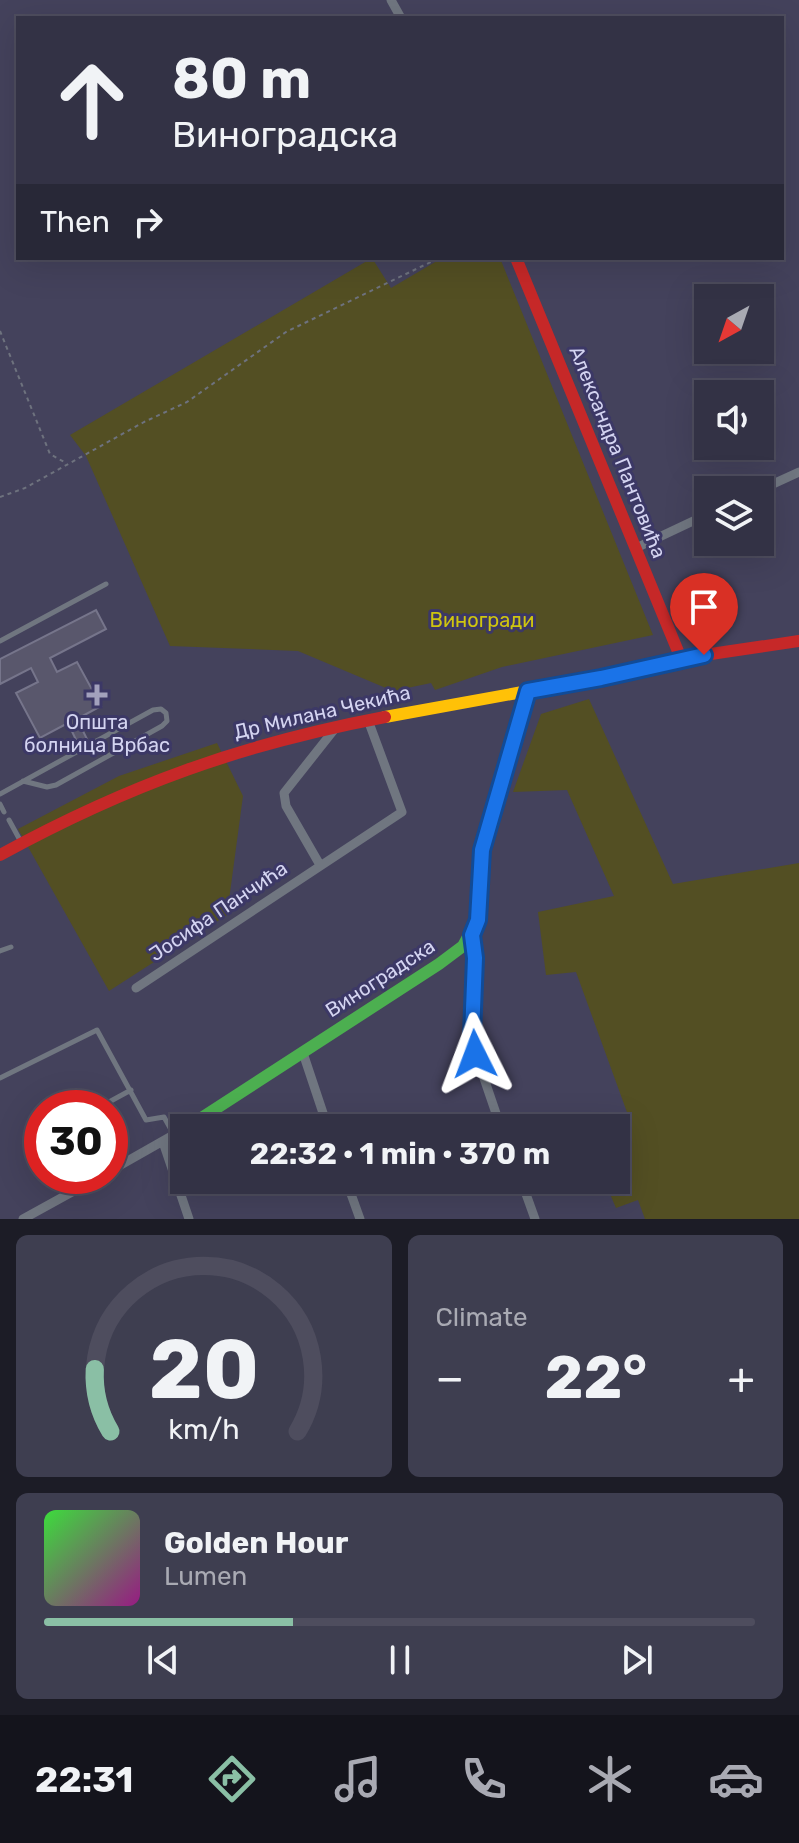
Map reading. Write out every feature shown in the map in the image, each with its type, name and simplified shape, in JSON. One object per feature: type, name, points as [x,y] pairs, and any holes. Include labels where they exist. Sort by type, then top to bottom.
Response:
[{"type":"street","name":"Александра Пантовића","points":[[517,260],[682,661]]},
{"type":"street","points":[[774,484],[799,472]]},
{"type":"street","points":[[636,548],[694,521]]},
{"type":"street","points":[[496,1114],[473,1046],[475,958],[472,935],[478,920],[485,836],[528,691],[704,655],[799,641]]},
{"type":"street","name":"Др Милана Чекића","points":[[0,855],[126,794],[217,758],[337,726],[528,691]]},
{"type":"street","name":"Јосифа Панчића","points":[[136,988],[402,812],[368,720]]},
{"type":"street","points":[[320,865],[286,806],[284,793],[337,726]]},
{"type":"street","name":"Виноградска","points":[[208,1114],[439,964],[459,950],[472,935]]},
{"type":"street","points":[[303,1053],[323,1114]]},
{"type":"street","name":"Виноградска","points":[[128,1161],[170,1138]]},
{"type":"street","points":[[163,1142],[189,1219]]},
{"type":"street","points":[[23,1219],[68,1194]]},
{"type":"street","points":[[351,1194],[360,1219]]},
{"type":"street","points":[[526,1194],[535,1219]]},
{"type":"lane","points":[[0,641],[106,584]]},
{"type":"lane","points":[[0,794],[23,781],[154,709],[166,713],[167,721],[162,726],[56,785],[47,787],[23,781]]},
{"type":"lane","points":[[0,804],[4,812]]},
{"type":"lane","points":[[9,820],[21,843]]},
{"type":"lane","points":[[0,951],[11,947]]},
{"type":"lane","points":[[0,1078],[97,1030],[146,1120],[164,1117],[170,1128]]},
{"type":"path","points":[[0,497],[25,488],[187,402],[286,332],[435,260]]},
{"type":"path","points":[[0,331],[50,454],[67,463]]},
{"type":"green space","name":"Виногради","points":[[369,260],[373,260],[391,288],[439,260],[501,260],[653,635],[502,667],[435,690],[431,683],[393,691],[298,651],[170,646],[86,456],[70,435]]},
{"type":"green space","points":[[589,699],[673,884],[799,863],[799,1219],[645,1219],[638,1200],[616,1208],[610,1194],[630,1194],[630,1114],[576,972],[546,975],[538,912],[614,896],[567,790],[513,792],[541,714]]},
{"type":"green space","points":[[217,743],[243,796],[227,915],[109,991],[18,829],[119,776]]},
{"type":"building","points":[[96,610],[106,629],[50,658],[57,672],[77,662],[101,706],[77,719],[87,739],[78,744],[68,723],[40,738],[16,693],[38,682],[31,668],[0,684],[0,659]]},
{"type":"traffic: fast","points":[[208,1114],[439,964],[463,946],[476,922]]},
{"type":"traffic: slow","points":[[385,717],[528,691]]},
{"type":"traffic: jam","points":[[517,260],[682,661]]},
{"type":"traffic: jam","points":[[476,922],[485,836],[528,691],[704,655],[799,641]]},
{"type":"traffic: jam","points":[[0,855],[94,808],[187,770],[283,740],[385,717]]},
{"type":"place","name":"Општа болница Врбас","points":[[97,695]]},
{"type":"route","points":[[475,1054],[472,1035],[475,958],[472,935],[478,920],[482,850],[528,691],[704,655]]}]
